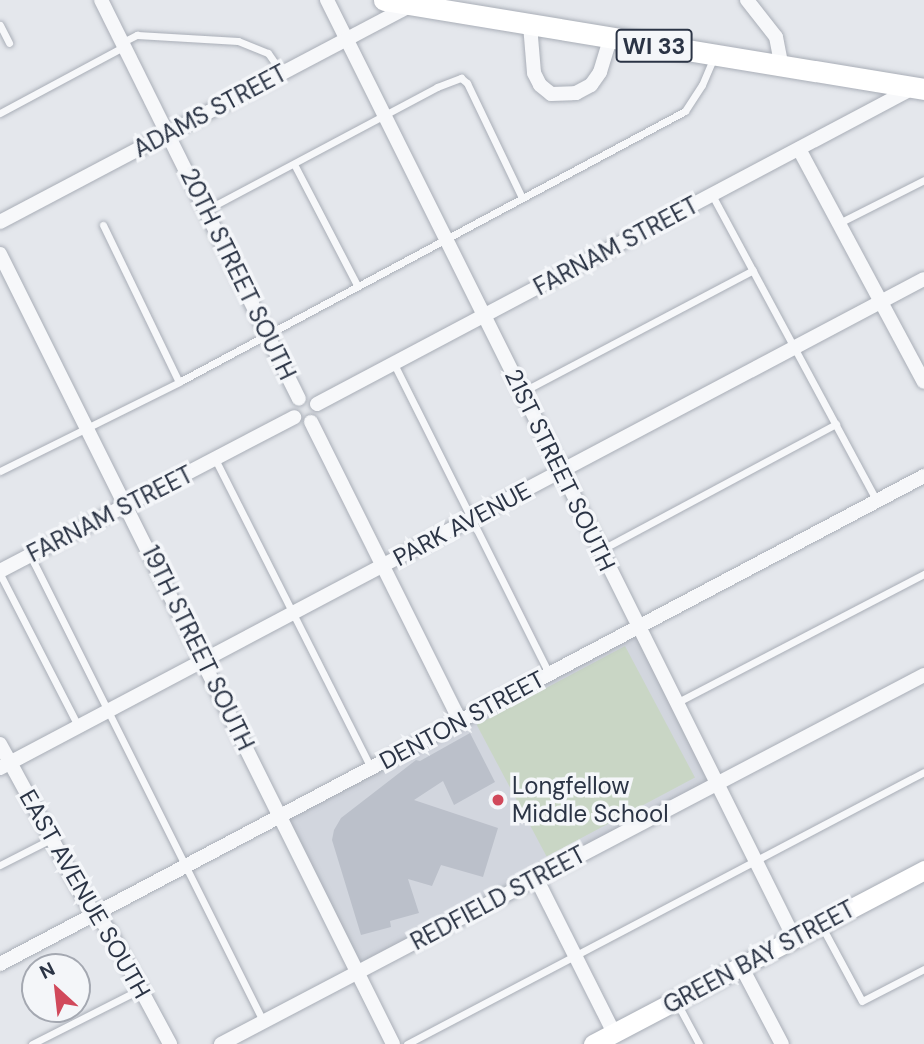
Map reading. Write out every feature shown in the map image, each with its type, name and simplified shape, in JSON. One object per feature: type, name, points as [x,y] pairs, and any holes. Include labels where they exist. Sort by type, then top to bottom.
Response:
[{"type":"main road","name":"WI 33","points":[[384,0],[416,2],[530,25],[781,63],[919,88]]},
{"type":"street","name":"20TH STREET SOUTH","points":[[101,0],[299,399]]},
{"type":"street","name":"21ST STREET SOUTH","points":[[327,0],[794,939]]},
{"type":"street","points":[[747,0],[763,16],[776,37],[781,50],[781,63]]},
{"type":"street","name":"ADAMS STREET","points":[[0,222],[416,2]]},
{"type":"street","points":[[530,25],[534,73],[540,85],[551,94],[576,93],[591,85],[600,72],[610,38]]},
{"type":"street","name":"FARNAM STREET","points":[[317,404],[919,88]]},
{"type":"street","points":[[799,149],[923,379]]},
{"type":"street","name":"19TH STREET SOUTH","points":[[0,254],[204,659],[393,1044]]},
{"type":"street","name":"PARK AVENUE","points":[[5,765],[924,279]]},
{"type":"street","points":[[307,397],[317,404],[318,413],[311,422],[303,424],[293,417],[293,404],[299,399],[307,397]]},
{"type":"street","name":"FARNAM STREET","points":[[0,573],[293,417]]},
{"type":"street","points":[[311,422],[460,722]]},
{"type":"street","name":"DENTON STREET","points":[[0,964],[924,475]]},
{"type":"street","name":"REDFIELD STREET","points":[[221,1044],[924,675]]},
{"type":"street","name":"EAST AVENUE SOUTH","points":[[0,744],[5,765],[86,902],[110,932],[170,1044]]},
{"type":"street","name":"GREEN BAY STREET","points":[[593,1044],[924,870]]},
{"type":"street","points":[[536,878],[614,1033]]},
{"type":"street","points":[[741,967],[782,1044]]},
{"type":"lane","points":[[0,24],[9,43]]},
{"type":"lane","points":[[0,113],[138,35],[238,41],[268,53],[282,73]]},
{"type":"lane","points":[[0,471],[179,382],[685,111],[702,85],[715,55]]},
{"type":"lane","points":[[206,210],[460,78],[467,83],[522,198]]},
{"type":"lane","points":[[294,164],[357,285]]},
{"type":"lane","points":[[839,224],[924,180]]},
{"type":"lane","points":[[712,195],[877,500]]},
{"type":"lane","points":[[103,225],[179,382]]},
{"type":"lane","points":[[522,392],[753,270]]},
{"type":"lane","points":[[394,364],[549,674]]},
{"type":"lane","points":[[599,551],[836,424]]},
{"type":"lane","points":[[215,459],[371,769]]},
{"type":"lane","points":[[30,555],[264,1022]]},
{"type":"lane","points":[[0,573],[79,727]]},
{"type":"lane","points":[[676,704],[924,574]]},
{"type":"lane","points":[[407,1044],[924,772]]},
{"type":"lane","points":[[0,865],[51,839]]},
{"type":"lane","points":[[820,925],[862,1001],[924,969]]},
{"type":"lane","points":[[32,1044],[141,989]]},
{"type":"lane","points":[[676,1000],[699,1044]]},
{"type":"shaded area","name":"Longfellow Middle School","points":[[637,628],[716,784],[357,967],[278,811]]},
{"type":"green space","points":[[625,646],[695,778],[547,856],[477,725]]},
{"type":"building","points":[[470,733],[495,782],[454,805],[443,781],[414,800],[498,828],[483,877],[441,865],[432,886],[408,879],[419,913],[390,921],[391,927],[361,935],[332,840],[334,830],[341,818],[416,760],[420,761]]},
{"type":"place","name":"Longfellow Middle School","points":[[498,800]]}]
